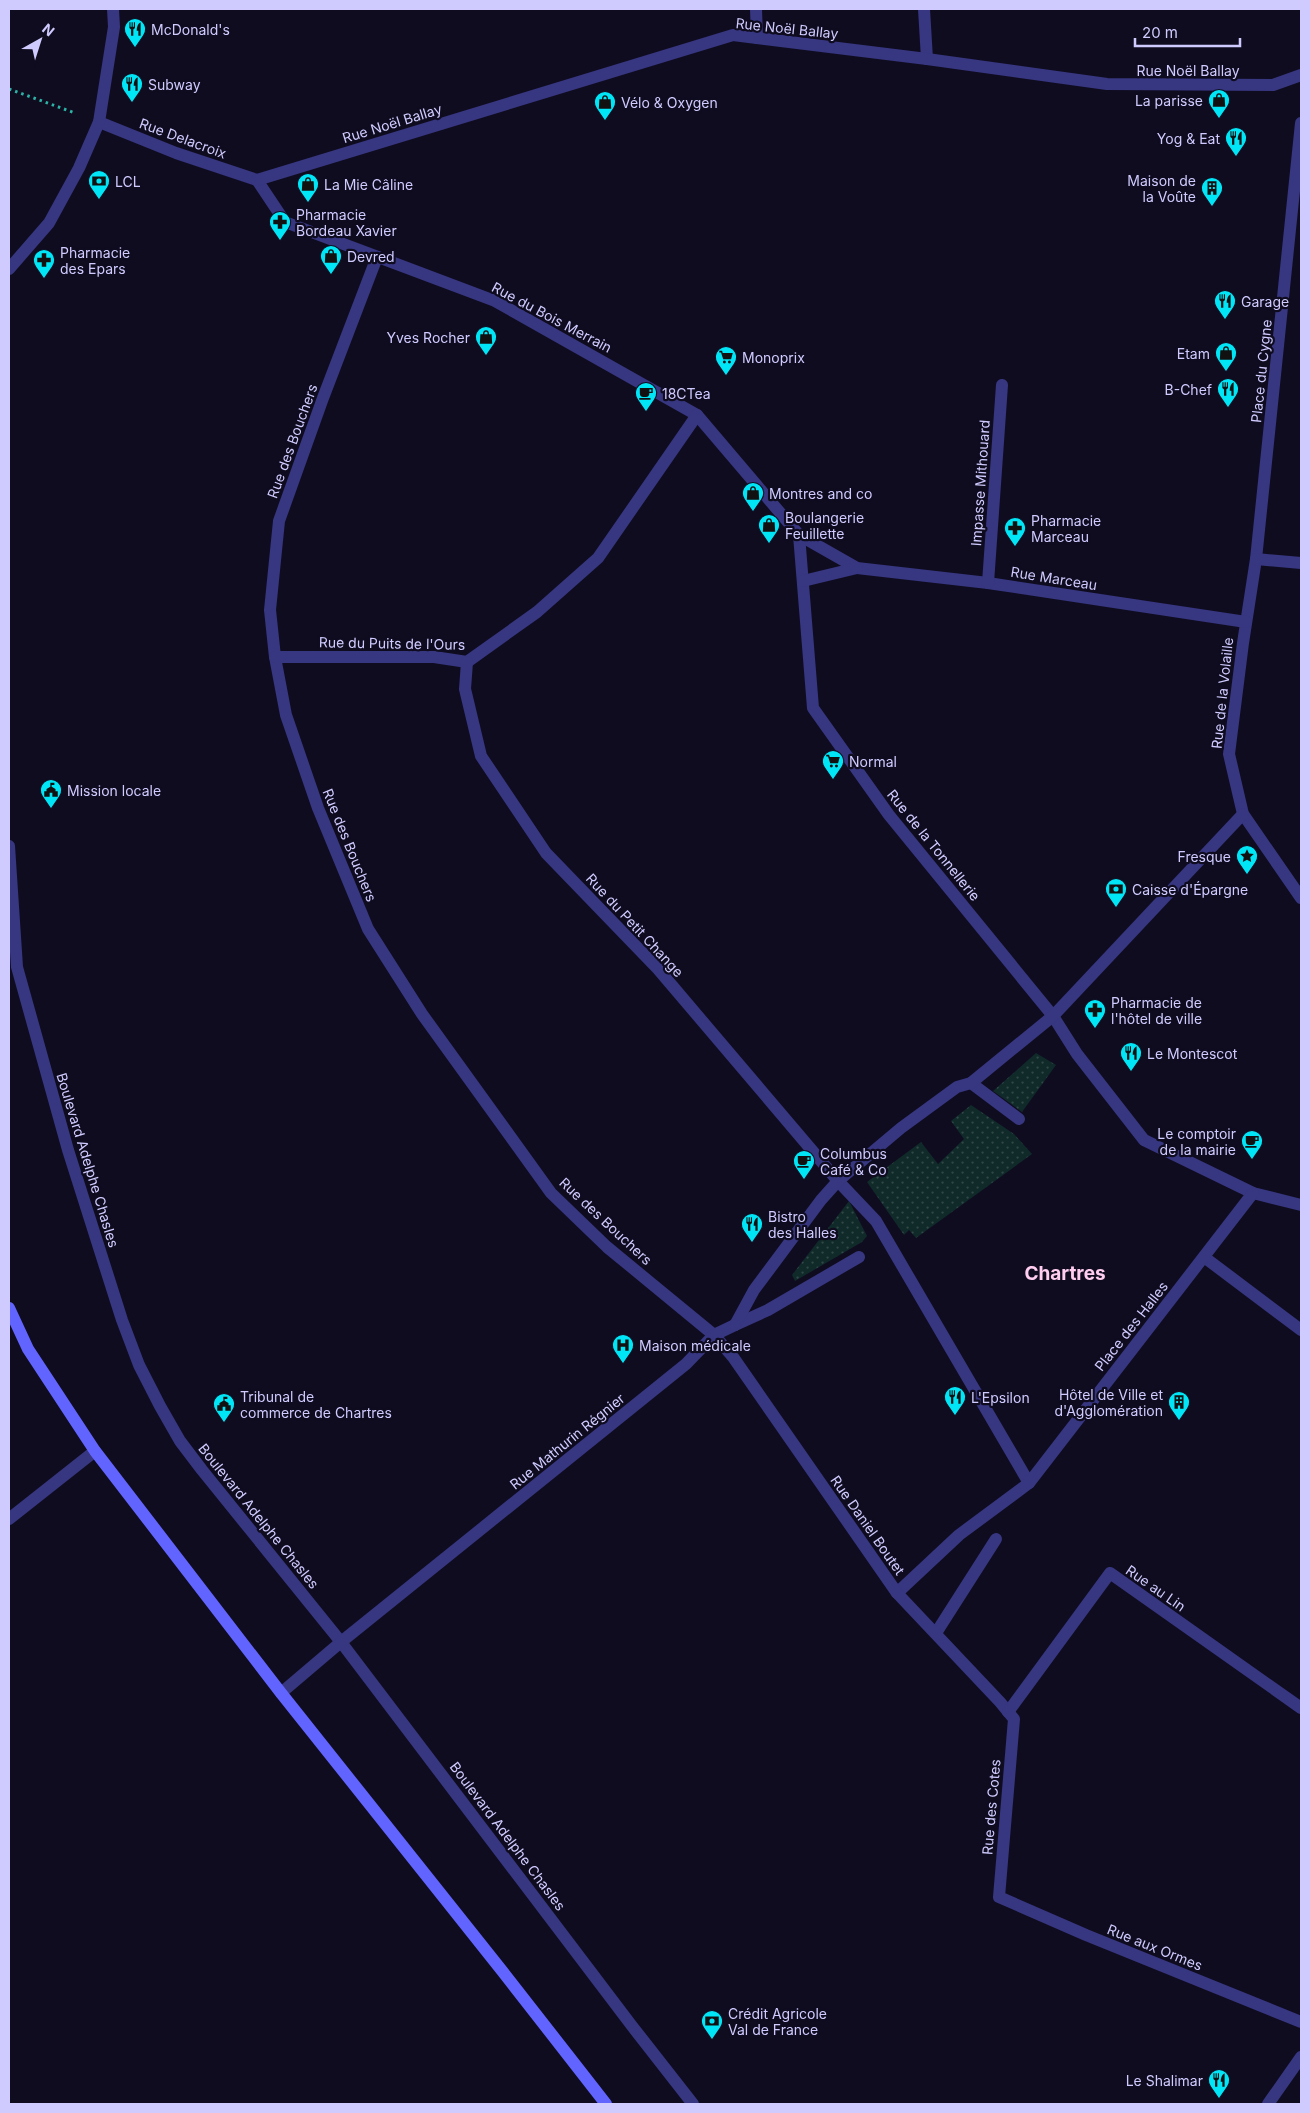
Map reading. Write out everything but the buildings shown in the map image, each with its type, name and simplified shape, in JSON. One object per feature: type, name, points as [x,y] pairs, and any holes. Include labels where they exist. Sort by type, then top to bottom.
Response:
[{"type":"main road","points":[[9,1308],[28,1349],[95,1451],[281,1693],[606,2104]]},
{"type":"street","points":[[9,270],[49,223],[79,168],[99,122],[114,27],[113,9]]},
{"type":"street","points":[[756,9],[757,38]]},
{"type":"street","points":[[924,9],[926,59]]},
{"type":"street","name":"Rue Noël Ballay","points":[[257,180],[732,36],[926,59],[1107,84],[1273,85],[1301,74]]},
{"type":"street","name":"Rue Delacroix","points":[[99,122],[176,153],[257,180]]},
{"type":"street","name":"Place du Cygne","points":[[1246,622],[1256,559],[1301,123]]},
{"type":"street","name":"Rue du Bois Merrain","points":[[257,180],[285,222],[495,301],[697,415],[799,535]]},
{"type":"street","name":"Rue des Bouchers","points":[[377,257],[323,398],[279,521],[270,610],[275,657],[289,724],[318,808],[364,921],[422,1014],[551,1193],[607,1247],[714,1335]]},
{"type":"street","name":"Impasse Mithouard","points":[[988,583],[1002,385]]},
{"type":"street","name":"Rue du Puits de l'Ours","points":[[275,657],[434,657],[467,662],[537,612],[598,558],[697,415]]},
{"type":"street","name":"Rue Marceau","points":[[799,535],[857,568]]},
{"type":"street","name":"Rue de la Tonnellerie","points":[[799,535],[813,708],[888,815],[1053,1016]]},
{"type":"street","points":[[1256,559],[1301,563]]},
{"type":"street","name":"Rue Marceau","points":[[803,581],[857,568],[988,583],[1246,622]]},
{"type":"street","name":"Rue de la Volaille","points":[[1246,622],[1230,754],[1243,814],[1301,898]]},
{"type":"street","name":"Rue du Petit Change","points":[[467,662],[466,689],[481,756],[546,853],[658,969],[838,1181]]},
{"type":"street","points":[[735,1324],[754,1290],[821,1200],[838,1181],[901,1128],[957,1087],[971,1083],[1053,1016],[1243,814]]},
{"type":"street","name":"Boulevard Adelphe Chasles","points":[[9,846],[17,967],[71,1159],[122,1320],[140,1365],[180,1441],[341,1642],[693,2104]]},
{"type":"street","points":[[1053,1016],[1077,1054],[1144,1140],[1254,1193],[1301,1206]]},
{"type":"street","points":[[971,1083],[1019,1119]]},
{"type":"street","points":[[838,1181],[876,1221],[1029,1483]]},
{"type":"street","name":"Place des Halles","points":[[897,1593],[959,1535],[1029,1483],[1254,1193]]},
{"type":"street","name":"Rue Mathurin Régnier","points":[[281,1693],[341,1642],[686,1364],[714,1335],[768,1310],[860,1257]]},
{"type":"street","points":[[1204,1257],[1301,1330]]},
{"type":"street","name":"Rue Daniel Boutet","points":[[714,1335],[733,1357],[897,1593],[1011,1715]]},
{"type":"street","points":[[9,1519],[95,1451]]},
{"type":"street","points":[[936,1633],[996,1539]]},
{"type":"street","name":"Rue au Lin","points":[[1011,1715],[1110,1573],[1301,1708]]},
{"type":"street","name":"Rue des Cotes","points":[[998,1897],[1011,1715]]},
{"type":"street","name":"Rue aux Ormes","points":[[998,1897],[1086,1935],[1301,2022]]},
{"type":"street","points":[[1268,2104],[1301,2057]]},
{"type":"path","points":[[9,89],[99,122]]},
{"type":"green space","points":[[1036,1053],[1056,1065],[1022,1112],[993,1091]]},
{"type":"green space","points":[[971,1105],[1014,1134],[1032,1154],[916,1238],[909,1230],[904,1235],[867,1182],[921,1142],[938,1164],[964,1139],[951,1121]]},
{"type":"green space","points":[[849,1201],[867,1236],[862,1242],[795,1281],[792,1275]]},
{"type":"place","name":"McDonald's","points":[[135,48]]},
{"type":"place","name":"Subway","points":[[132,103]]},
{"type":"place","name":"La parisse","points":[[1219,119]]},
{"type":"place","name":"Vélo & Oxygen","points":[[605,121]]},
{"type":"place","name":"Yog & Eat","points":[[1236,157]]},
{"type":"place","name":"LCL","points":[[99,200]]},
{"type":"place","name":"La Mie Câline","points":[[308,203]]},
{"type":"place","name":"Maison de la Voûte","points":[[1212,207]]},
{"type":"place","name":"Pharmacie Bordeau Xavier","points":[[280,241]]},
{"type":"place","name":"Devred","points":[[331,275]]},
{"type":"place","name":"Pharmacie des Epars","points":[[44,279]]},
{"type":"place","name":"Garage","points":[[1225,320]]},
{"type":"place","name":"Yves Rocher","points":[[486,356]]},
{"type":"place","name":"Etam","points":[[1226,372]]},
{"type":"place","name":"Monoprix","points":[[726,376]]},
{"type":"place","name":"B-Chef","points":[[1228,408]]},
{"type":"place","name":"18CTea","points":[[646,412]]},
{"type":"place","name":"Montres and co","points":[[753,512]]},
{"type":"place","name":"Boulangerie Feuillette","points":[[769,544]]},
{"type":"place","name":"Pharmacie Marceau","points":[[1015,547]]},
{"type":"place","name":"Normal","points":[[833,780]]},
{"type":"place","name":"Mission locale","points":[[51,809]]},
{"type":"place","name":"Fresque","points":[[1247,875]]},
{"type":"place","name":"Caisse d'Épargne","points":[[1116,908]]},
{"type":"place","name":"Pharmacie de l'hôtel de ville","points":[[1095,1029]]},
{"type":"place","name":"Le Montescot","points":[[1131,1072]]},
{"type":"place","name":"Le comptoir de la mairie","points":[[1252,1160]]},
{"type":"place","name":"Columbus Café & Co","points":[[804,1180]]},
{"type":"place","name":"Bistro des Halles","points":[[752,1243]]},
{"type":"place","name":"Maison médicale","points":[[623,1364]]},
{"type":"place","name":"L'Epsilon","points":[[955,1416]]},
{"type":"place","name":"Hôtel de Ville et d'Agglomération","points":[[1179,1421]]},
{"type":"place","name":"Tribunal de commerce de Chartres","points":[[224,1423]]},
{"type":"place","name":"Crédit Agricole Val de France","points":[[712,2040]]},
{"type":"place","name":"Le Shalimar","points":[[1219,2099]]},
{"type":"district","name":"Chartres","points":[[1065,1273]]}]
